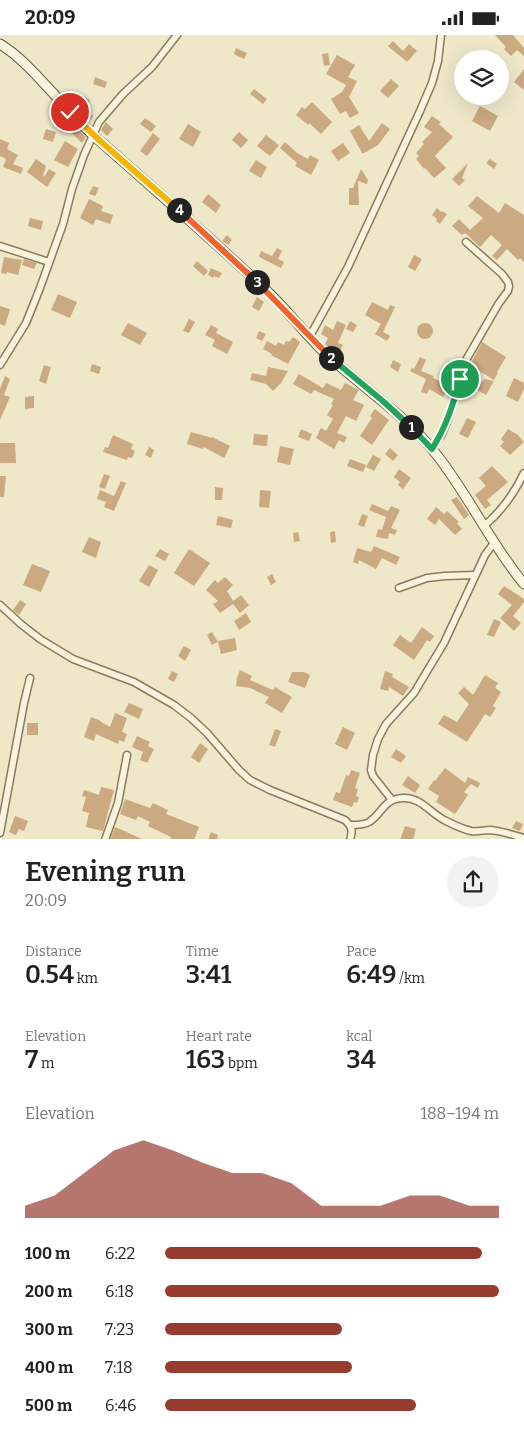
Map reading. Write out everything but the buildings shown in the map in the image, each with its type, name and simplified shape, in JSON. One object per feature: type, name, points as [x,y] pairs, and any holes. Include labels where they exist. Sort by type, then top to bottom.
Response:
[{"type":"main road","points":[[0,44],[24,61],[93,135],[214,242],[271,296],[321,349],[384,402],[416,432],[447,469],[510,567],[524,584]]},
{"type":"street","points":[[0,365],[26,323],[63,224],[72,189],[84,155],[99,122],[108,109],[152,67],[176,35]]},
{"type":"street","points":[[310,336],[348,267],[420,111],[432,83],[438,61],[441,35]]},
{"type":"street","points":[[432,449],[442,434],[448,419],[466,360],[508,291],[509,286],[502,274],[466,242]]},
{"type":"street","points":[[0,246],[49,262]]},
{"type":"street","points":[[484,526],[505,506],[524,473]]},
{"type":"street","points":[[392,800],[373,776],[371,770],[378,739],[386,724],[414,693],[444,643],[485,555],[494,543]]},
{"type":"street","points":[[399,588],[427,578],[476,575]]},
{"type":"street","points":[[0,605],[40,639],[73,659],[134,682],[174,705],[207,733],[250,780],[345,820],[352,829],[350,839]]},
{"type":"street","points":[[0,833],[30,678]]},
{"type":"street","points":[[105,839],[118,803],[127,755]]},
{"type":"street","points":[[350,825],[363,824],[370,821],[385,804],[392,800],[403,798],[420,802],[440,819],[468,831],[488,830],[524,838]]},
{"type":"route","points":[[70,112],[93,135],[214,242],[271,296],[321,349],[384,402],[432,449],[442,434],[448,419],[460,379]]}]
